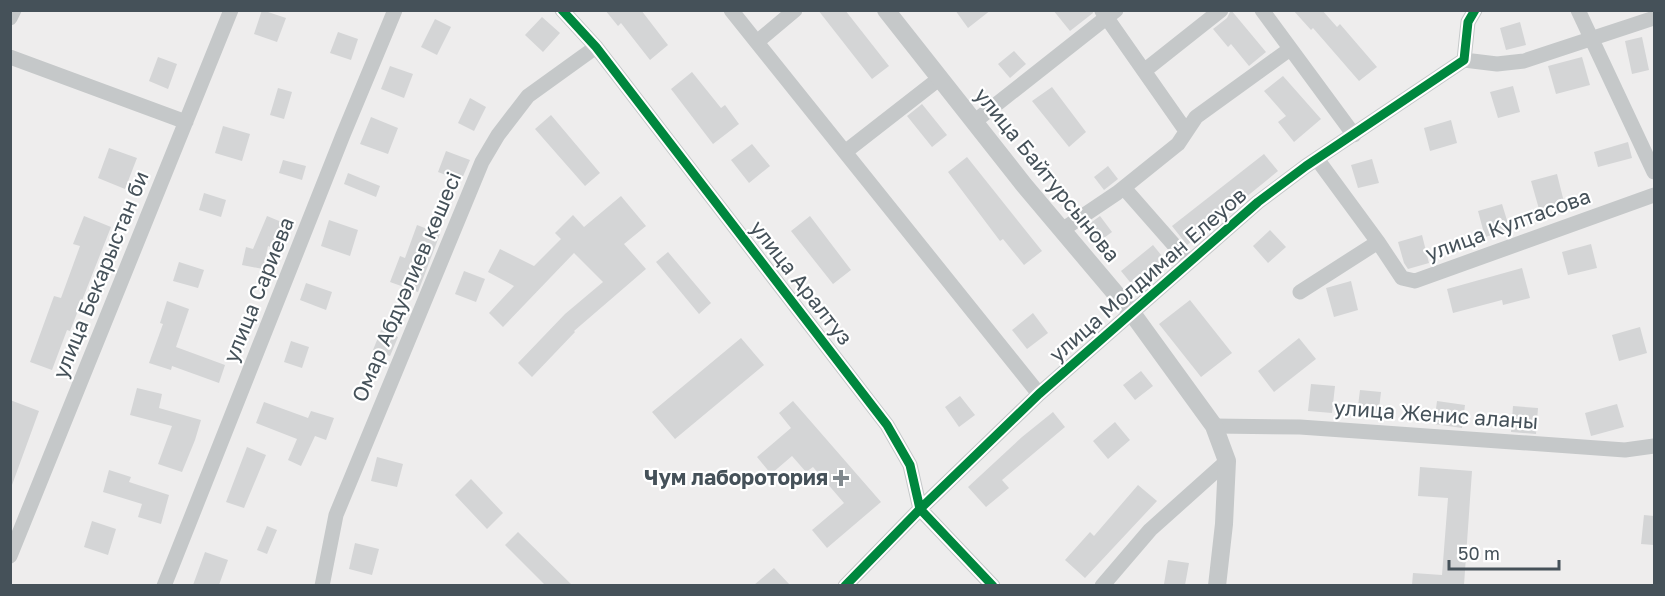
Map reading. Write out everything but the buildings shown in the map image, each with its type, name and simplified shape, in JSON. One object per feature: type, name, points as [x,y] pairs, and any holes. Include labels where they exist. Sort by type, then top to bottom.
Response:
[{"type":"street","points":[[10,18],[14,10]]},
{"type":"street","name":"улица Сариева","points":[[164,585],[395,10]]},
{"type":"street","name":"улица Аралтуз","points":[[562,10],[596,47],[887,425],[910,465],[920,509]]},
{"type":"street","points":[[731,10],[1039,394]]},
{"type":"street","points":[[757,42],[795,10]]},
{"type":"street","name":"улица Байтурсынова","points":[[886,10],[974,122],[1132,313],[1214,426],[1227,461],[1224,525],[1217,585]]},
{"type":"street","points":[[1144,71],[1221,10]]},
{"type":"street","points":[[1262,10],[1354,135]]},
{"type":"street","points":[[1475,10],[1468,22],[1464,60],[1497,64],[1524,61],[1654,18]]},
{"type":"street","points":[[1578,10],[1654,172]]},
{"type":"street","name":"улица Бекарыстан би","points":[[10,556],[186,122],[225,13]]},
{"type":"street","points":[[974,122],[1108,13],[1144,71],[1186,131]]},
{"type":"street","name":"Омар Абдуәлиев көшесі","points":[[322,585],[336,515],[482,162],[498,135],[528,96],[596,47]]},
{"type":"street","points":[[1062,230],[1124,188],[1178,144],[1196,117],[1290,49]]},
{"type":"street","points":[[10,57],[186,122]]},
{"type":"street","name":"улица Молдиман Елеуов","points":[[845,585],[1039,394],[1258,202],[1317,159],[1464,60]]},
{"type":"street","points":[[845,152],[940,78]]},
{"type":"street","name":"улица Култасова","points":[[1317,159],[1402,278],[1415,281],[1654,195]]},
{"type":"street","points":[[1124,188],[1189,262]]},
{"type":"street","points":[[1300,292],[1378,242]]},
{"type":"street","name":"улица Женис аланы","points":[[1214,426],[1300,426],[1625,450],[1654,446]]},
{"type":"street","points":[[1102,585],[1150,530],[1227,461]]},
{"type":"street","points":[[920,509],[993,585]]},
{"type":"cycle path","points":[[562,10],[596,47],[887,425],[910,465],[920,509],[993,586]]},
{"type":"cycle path","points":[[845,586],[920,509],[1039,394],[1258,202],[1306,166],[1464,60],[1468,22],[1475,10]]},
{"type":"place","name":"Чум лаборотория","points":[[841,478]]}]
